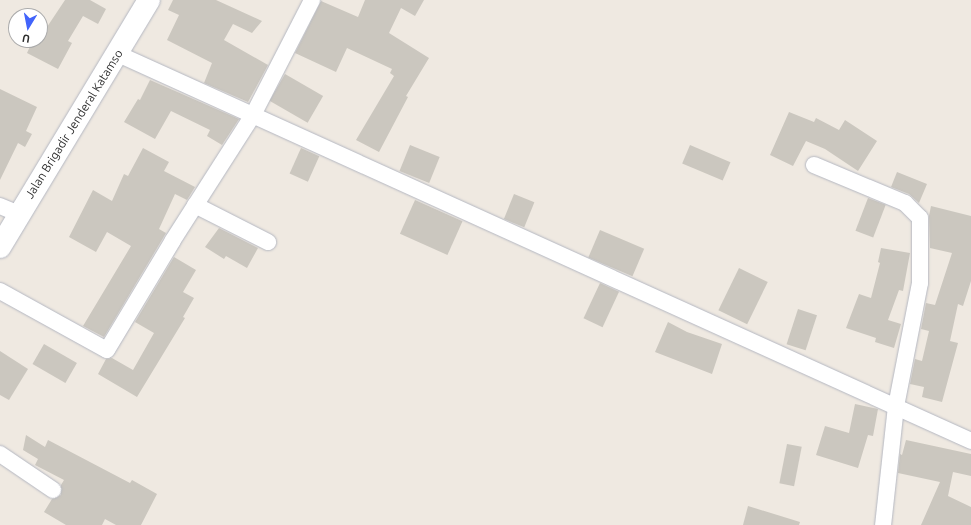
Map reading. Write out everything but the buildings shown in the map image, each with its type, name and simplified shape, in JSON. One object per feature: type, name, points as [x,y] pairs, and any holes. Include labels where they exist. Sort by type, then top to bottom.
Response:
[{"type":"main road","name":"Jalan Brigadir Jenderal Katamso","points":[[0,247],[10,210],[118,54],[149,0]]},
{"type":"street","points":[[0,291],[107,350],[195,205],[253,116],[312,0]]},
{"type":"street","points":[[118,54],[971,441]]},
{"type":"street","points":[[814,165],[905,203],[920,218],[920,283],[896,406],[883,525]]},
{"type":"street","points":[[195,205],[268,242]]},
{"type":"street","points":[[0,454],[53,490]]}]
